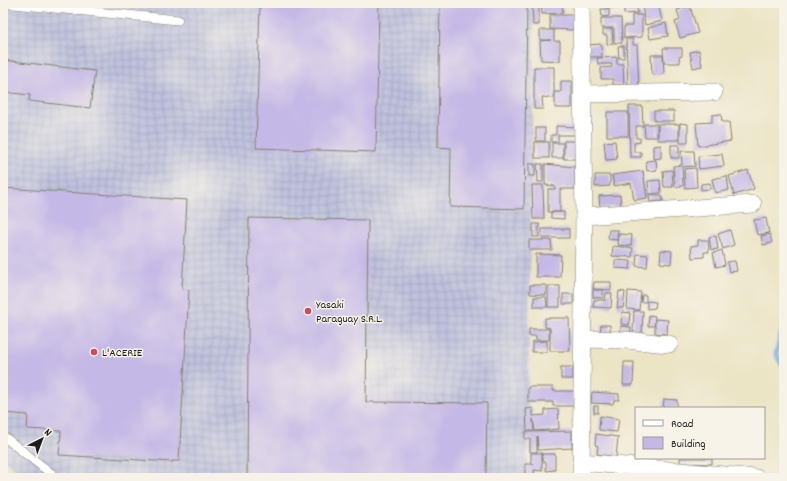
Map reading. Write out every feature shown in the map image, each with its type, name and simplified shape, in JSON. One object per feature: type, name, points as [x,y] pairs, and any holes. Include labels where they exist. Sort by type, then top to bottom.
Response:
[{"type":"street","points":[[580,3],[583,94],[584,216],[581,470],[756,478]]},
{"type":"street","points":[[583,94],[714,92]]},
{"type":"street","points":[[584,216],[754,204]]},
{"type":"street","points":[[583,339],[625,340],[669,344]]},
{"type":"lane","points":[[3,3],[178,20]]},
{"type":"lane","points":[[3,436],[57,478]]},
{"type":"shaded area","points":[[3,3],[534,3],[527,478],[26,478],[3,459]]},
{"type":"building","points":[[260,3],[379,3],[376,152],[256,148]]},
{"type":"building","points":[[440,3],[527,3],[524,209],[450,207],[451,148],[438,147]]},
{"type":"building","points":[[532,3],[539,3],[539,25],[533,25]]},
{"type":"building","points":[[541,3],[562,3],[563,13],[542,14]]},
{"type":"building","points":[[607,3],[622,3],[622,8],[607,8]]},
{"type":"building","points":[[658,3],[662,21],[645,25],[642,5]]},
{"type":"building","points":[[637,6],[638,13],[624,14],[624,7]]},
{"type":"building","points":[[690,6],[698,33],[680,38],[675,22],[680,20],[677,10]]},
{"type":"building","points":[[601,9],[609,9],[609,16],[602,17]]},
{"type":"building","points":[[550,15],[574,15],[573,30],[550,29]]},
{"type":"building","points":[[632,15],[642,15],[642,37],[624,38],[624,26],[632,26]]},
{"type":"building","points":[[601,18],[621,18],[622,43],[614,43],[614,28],[601,28]]},
{"type":"building","points":[[666,23],[668,36],[650,39],[648,28]]},
{"type":"building","points":[[603,29],[612,29],[613,43],[607,44],[607,35],[603,35]]},
{"type":"building","points":[[540,30],[554,30],[554,41],[560,41],[560,61],[541,60],[540,41],[551,40],[540,40]]},
{"type":"building","points":[[626,39],[633,39],[633,45],[637,45],[639,86],[628,86]]},
{"type":"building","points":[[601,44],[602,57],[589,57],[588,45]]},
{"type":"building","points":[[618,46],[624,46],[624,58],[619,58]]},
{"type":"building","points":[[663,48],[682,48],[682,56],[679,57],[680,63],[664,63]]},
{"type":"building","points":[[699,50],[702,66],[693,68],[690,52]]},
{"type":"building","points":[[651,55],[663,55],[664,74],[652,75]]},
{"type":"building","points":[[617,57],[617,64],[623,64],[624,85],[613,85],[613,79],[601,79],[601,68],[612,67],[612,64],[598,64],[597,58]]},
{"type":"building","points":[[3,60],[95,71],[90,108],[29,101],[30,95],[3,92]]},
{"type":"building","points":[[534,67],[554,67],[554,98],[542,97],[543,109],[534,109]]},
{"type":"building","points":[[561,81],[572,81],[572,108],[555,108],[555,92],[561,92]]},
{"type":"building","points":[[629,106],[642,106],[643,126],[636,126],[636,138],[640,138],[640,142],[634,143],[634,152],[641,152],[641,157],[630,157]]},
{"type":"building","points":[[654,111],[674,111],[674,121],[654,121]]},
{"type":"building","points":[[607,112],[628,112],[628,136],[607,136]]},
{"type":"building","points":[[721,114],[722,122],[729,122],[731,141],[698,146],[696,123],[712,122],[712,115]]},
{"type":"building","points":[[680,123],[688,124],[688,143],[680,143]]},
{"type":"building","points":[[644,124],[657,124],[657,137],[645,137]]},
{"type":"building","points":[[658,124],[679,124],[679,140],[658,140]]},
{"type":"building","points":[[556,126],[578,127],[577,135],[558,135],[558,142],[551,142],[551,135],[556,135]]},
{"type":"building","points":[[536,128],[545,128],[545,141],[536,141]]},
{"type":"building","points":[[564,141],[578,141],[578,159],[564,159]]},
{"type":"building","points":[[615,141],[617,159],[606,160],[604,142]]},
{"type":"building","points":[[535,142],[549,142],[549,158],[535,158]]},
{"type":"building","points":[[552,143],[563,143],[563,158],[552,158]]},
{"type":"building","points":[[661,145],[661,158],[653,159],[653,146]]},
{"type":"building","points":[[671,145],[679,145],[679,158],[671,158]]},
{"type":"building","points":[[681,151],[694,151],[695,166],[682,167],[683,186],[675,187],[673,166],[682,165]]},
{"type":"building","points":[[722,154],[724,166],[699,169],[698,156]]},
{"type":"building","points":[[656,160],[657,170],[647,171],[646,161]]},
{"type":"building","points":[[529,164],[535,164],[535,176],[529,176]]},
{"type":"building","points":[[537,164],[543,164],[543,182],[538,182]]},
{"type":"building","points":[[545,164],[575,167],[575,189],[560,189],[560,212],[548,212],[548,189],[555,189],[555,186],[545,185]]},
{"type":"building","points":[[696,168],[697,187],[685,188],[684,169]]},
{"type":"building","points":[[672,170],[673,187],[664,187],[663,171]]},
{"type":"building","points":[[748,170],[754,189],[734,195],[729,176]]},
{"type":"building","points":[[643,171],[647,198],[634,200],[631,183],[614,186],[612,175]]},
{"type":"building","points":[[595,175],[610,175],[610,186],[595,187]]},
{"type":"building","points":[[727,176],[729,190],[715,193],[712,179]]},
{"type":"building","points":[[660,180],[661,193],[649,194],[648,181]]},
{"type":"building","points":[[710,183],[710,189],[701,190],[701,184]]},
{"type":"building","points":[[532,185],[543,185],[544,219],[533,219]]},
{"type":"building","name":"L'ACERIE","points":[[3,188],[187,200],[182,289],[189,290],[179,461],[172,462],[59,455],[61,431],[27,429],[28,415],[3,413]]},
{"type":"building","points":[[620,195],[621,206],[600,208],[599,196]]},
{"type":"building","points":[[649,195],[662,195],[663,201],[650,202]]},
{"type":"building","points":[[551,212],[564,212],[564,219],[551,218]]},
{"type":"building","name":"Yasaki Paraguay S.R.L.","points":[[249,218],[368,220],[366,402],[487,403],[486,478],[247,478]]},
{"type":"building","points":[[766,218],[769,233],[757,235],[754,220]]},
{"type":"building","points":[[533,224],[539,224],[539,237],[533,237]]},
{"type":"building","points":[[542,229],[569,229],[569,238],[542,238]]},
{"type":"building","points":[[609,230],[618,230],[617,240],[608,239]]},
{"type":"building","points":[[730,230],[734,245],[723,249],[718,234]]},
{"type":"building","points":[[619,234],[632,235],[631,246],[618,245]]},
{"type":"building","points":[[770,234],[772,243],[763,245],[761,236]]},
{"type":"building","points":[[716,236],[718,249],[711,250],[709,237]]},
{"type":"building","points":[[529,240],[551,240],[552,250],[529,250]]},
{"type":"building","points":[[698,240],[708,240],[709,252],[704,252],[704,257],[692,258],[691,246],[698,245]]},
{"type":"building","points":[[613,246],[633,248],[632,257],[612,256]]},
{"type":"building","points":[[661,250],[672,251],[671,264],[660,263]]},
{"type":"building","points":[[722,250],[725,265],[716,267],[713,253]]},
{"type":"building","points":[[536,254],[561,255],[560,277],[536,277]]},
{"type":"building","points":[[637,254],[648,255],[647,267],[636,266]]},
{"type":"building","points":[[615,260],[631,261],[630,269],[615,268]]},
{"type":"building","points":[[735,261],[737,271],[729,272],[727,262]]},
{"type":"building","points":[[594,282],[611,282],[611,290],[593,289]]},
{"type":"building","points":[[530,285],[546,285],[546,295],[530,294]]},
{"type":"building","points":[[548,286],[560,286],[560,307],[548,307]]},
{"type":"building","points":[[593,290],[603,290],[603,298],[593,297]]},
{"type":"building","points":[[619,291],[625,292],[623,308],[617,308]]},
{"type":"building","points":[[628,291],[641,292],[639,310],[627,309]]},
{"type":"building","points":[[606,293],[612,293],[611,308],[593,307],[594,300],[605,300]]},
{"type":"building","points":[[563,294],[573,294],[573,304],[563,304]]},
{"type":"building","points":[[642,295],[646,295],[646,302],[641,302]]},
{"type":"building","points":[[534,297],[546,297],[547,307],[534,307]]},
{"type":"building","points":[[647,301],[656,302],[655,308],[647,309]]},
{"type":"building","points":[[634,311],[643,311],[642,333],[633,332]]},
{"type":"building","points":[[622,312],[630,313],[629,325],[621,324]]},
{"type":"building","points":[[649,315],[655,316],[654,326],[648,326]]},
{"type":"building","points":[[545,318],[569,318],[570,351],[550,351],[550,328],[545,327]]},
{"type":"building","points":[[655,319],[668,320],[667,334],[655,333]]},
{"type":"building","points":[[601,325],[610,325],[610,334],[600,333]]},
{"type":"building","points":[[621,326],[631,327],[630,337],[620,336]]},
{"type":"building","points":[[529,329],[549,329],[549,340],[536,340],[536,336],[529,336]]},
{"type":"building","points":[[547,341],[547,352],[532,352],[532,342]]},
{"type":"building","points":[[624,362],[634,362],[633,385],[623,385]]},
{"type":"building","points":[[561,367],[573,367],[573,379],[561,379]]},
{"type":"building","points":[[528,387],[553,387],[553,391],[575,391],[575,406],[553,406],[553,402],[528,402]]},
{"type":"building","points":[[592,392],[619,394],[619,400],[614,400],[613,404],[591,403]]},
{"type":"building","points":[[664,399],[677,400],[677,407],[663,407]]},
{"type":"building","points":[[594,406],[598,406],[598,413],[594,413]]},
{"type":"building","points":[[533,408],[533,416],[545,415],[545,410],[558,409],[559,429],[535,431],[533,419],[534,431],[527,431],[526,409]]},
{"type":"building","points":[[600,416],[619,419],[617,432],[599,430]]},
{"type":"building","points":[[572,431],[572,448],[538,450],[537,436],[537,452],[530,452],[530,439],[525,439],[525,432]]},
{"type":"building","points":[[596,434],[618,437],[616,457],[597,454],[598,446],[595,445]]},
{"type":"building","points":[[531,453],[542,453],[542,471],[534,470],[535,478],[525,478],[525,464],[534,464],[531,462]]},
{"type":"building","points":[[542,454],[555,454],[555,470],[546,471],[546,462],[543,462]]},
{"type":"building","points":[[680,459],[712,459],[712,464],[680,463]]},
{"type":"waterway","points":[[784,323],[776,354],[784,368]]},
{"type":"place","name":"Yasaki Paraguay S.R.L.","points":[[308,311]]},
{"type":"place","name":"L'ACERIE","points":[[94,352]]}]
